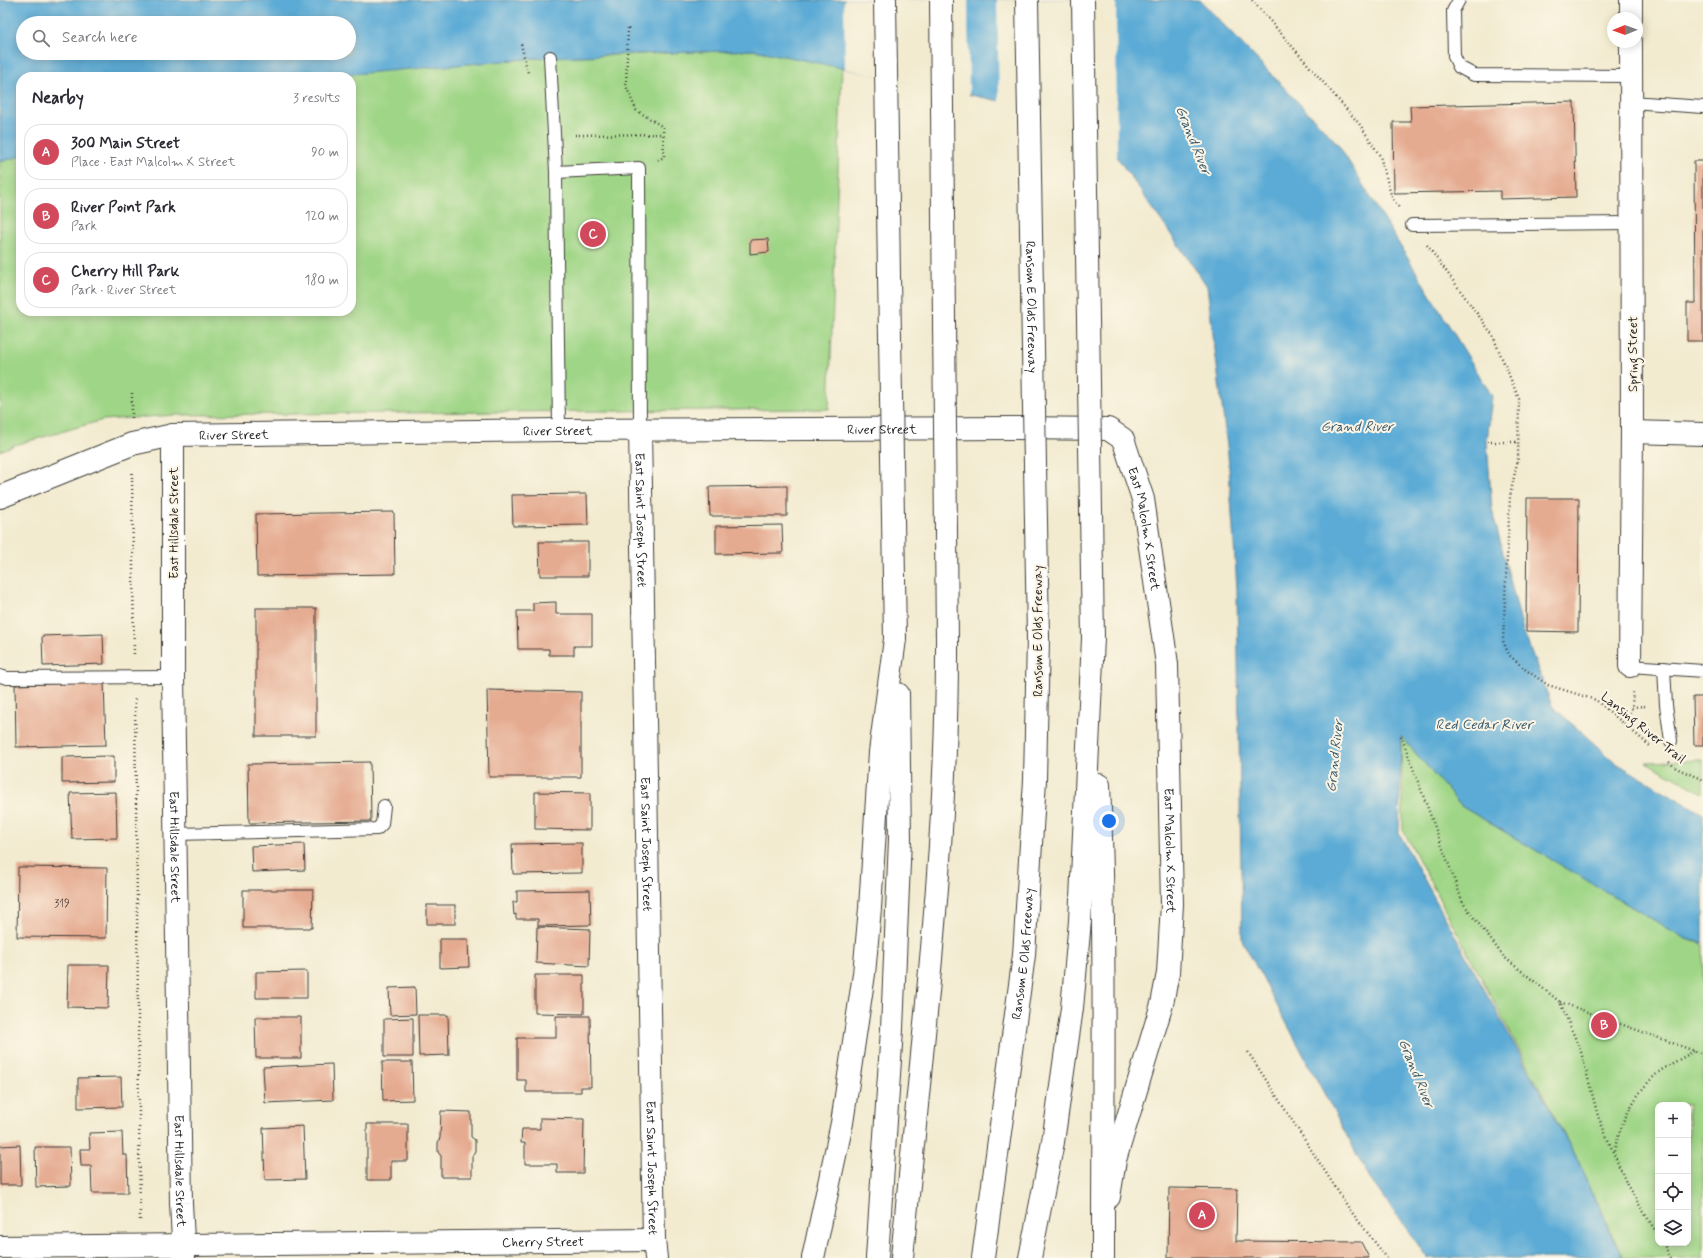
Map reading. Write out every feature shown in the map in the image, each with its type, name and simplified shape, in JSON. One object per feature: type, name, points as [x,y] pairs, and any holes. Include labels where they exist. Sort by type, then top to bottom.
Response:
[{"type":"main road","points":[[877,1258],[892,1029],[900,838],[899,720],[895,639],[885,0]]},
{"type":"main road","points":[[902,1258],[933,943],[946,748],[947,639],[941,0]]},
{"type":"main road","name":"Ransom E Olds Freeway","points":[[983,1258],[1024,955],[1035,780],[1038,638],[1028,0]]},
{"type":"main road","points":[[1083,0],[1093,638],[1102,864],[1103,1250]]},
{"type":"main road","points":[[1631,0],[1631,12]]},
{"type":"main road","name":"Spring Street","points":[[1630,666],[1632,432],[1631,48]]},
{"type":"main road","name":"River Street","points":[[0,497],[132,444],[174,435],[559,430],[1016,428],[1108,429],[1123,439]]},
{"type":"main road","name":"East Saint Joseph Street","points":[[640,430],[655,1249]]},
{"type":"main road","points":[[1632,432],[1703,434]]},
{"type":"main road","name":"East Hillsdale Street","points":[[174,435],[173,677],[181,1203],[184,1251]]},
{"type":"main road","name":"East Malcolm X Street","points":[[1103,1250],[1115,1160],[1162,1004],[1168,973],[1172,904],[1169,701],[1166,657],[1143,499],[1123,439]]},
{"type":"main road","points":[[1030,1258],[1053,1142],[1072,1008],[1080,921],[1093,638]]},
{"type":"main road","points":[[813,1258],[842,1123],[862,988],[870,908],[880,752],[895,639]]},
{"type":"main road","name":"Cherry Street","points":[[5,1251],[140,1246],[184,1251],[655,1249]]},
{"type":"lane","points":[[1459,0],[1453,11],[1454,56],[1459,67],[1474,75],[1631,76]]},
{"type":"lane","points":[[550,57],[556,172],[559,430]]},
{"type":"lane","points":[[1631,102],[1703,107]]},
{"type":"lane","points":[[556,172],[639,168],[640,430]]},
{"type":"lane","points":[[1412,225],[1632,223]]},
{"type":"lane","points":[[1630,666],[1703,671]]},
{"type":"lane","points":[[1664,668],[1666,704],[1671,741]]},
{"type":"lane","points":[[0,676],[7,678],[173,677]]},
{"type":"lane","points":[[176,834],[377,829],[382,824],[384,806]]},
{"type":"path","points":[[628,28],[626,86],[636,110],[662,127],[663,134],[664,157],[639,168]]},
{"type":"path","points":[[572,135],[663,134]]},
{"type":"path","points":[[132,392],[140,1246]]},
{"type":"path","points":[[1487,442],[1517,442]]},
{"type":"path","name":"Lansing River Trail","points":[[1518,458],[1510,496],[1503,641],[1509,655],[1526,670],[1548,685],[1596,700],[1655,749]]},
{"type":"path","points":[[1625,724],[1632,707],[1630,666]]},
{"type":"path","points":[[1401,736],[1463,903],[1504,957],[1560,1002],[1703,1054]]},
{"type":"path","name":"Lansing River Trail","points":[[1666,759],[1676,768],[1703,780]]},
{"type":"path","points":[[1560,1002],[1581,1052],[1598,1116],[1627,1185],[1655,1231]]},
{"type":"path","points":[[1614,1152],[1620,1127],[1637,1098],[1659,1072],[1694,1051]]},
{"type":"path","points":[[1248,1052],[1350,1210],[1387,1258]]},
{"type":"path","points":[[1665,1246],[1672,1258]]},
{"type":"green space","points":[[755,50],[842,66],[829,409],[176,415],[103,420],[15,445],[0,451],[0,158],[16,152],[16,316],[356,316],[356,72],[550,57]]},
{"type":"green space","points":[[1401,736],[1461,806],[1686,939],[1703,944],[1703,1258],[1623,1258],[1579,1163],[1403,830]]},
{"type":"green space","points":[[1703,760],[1703,793],[1646,762]]},
{"type":"water","name":"Grand River","points":[[0,0],[1200,0],[1338,144],[1492,396],[1487,442],[1492,510],[1523,630],[1552,706],[1616,763],[1703,814],[1703,943],[1686,939],[1461,806],[1401,736],[1399,833],[1579,1163],[1622,1258],[1428,1258],[1370,1179],[1242,940],[1237,589],[1228,454],[1207,286],[1091,120],[755,50],[550,57],[356,74],[356,72],[16,72],[16,157],[0,162]]},
{"type":"pier","points":[[844,0],[968,0],[969,96],[845,69]]},
{"type":"pier","points":[[997,0],[1116,0],[1117,161],[1090,122],[999,102]]},
{"type":"building","points":[[1574,102],[1576,197],[1500,199],[1500,191],[1394,193],[1393,122],[1411,122],[1410,106]]},
{"type":"building","points":[[1694,161],[1703,161],[1703,341],[1687,341],[1687,303],[1695,303]]},
{"type":"building","points":[[768,239],[769,252],[750,254],[750,240]]},
{"type":"building","points":[[787,486],[787,516],[710,516],[709,487]]},
{"type":"building","points":[[587,494],[588,525],[513,526],[512,495]]},
{"type":"building","points":[[1527,498],[1579,498],[1578,632],[1526,631]]},
{"type":"building","points":[[394,512],[395,574],[257,576],[256,514]]},
{"type":"building","points":[[782,525],[783,553],[716,554],[716,526]]},
{"type":"building","points":[[539,542],[588,542],[588,576],[540,576]]},
{"type":"building","points":[[556,602],[556,614],[592,614],[592,646],[574,646],[574,655],[549,655],[549,649],[518,649],[517,611],[533,611],[533,603]]},
{"type":"building","points":[[256,608],[316,608],[316,736],[256,736]]},
{"type":"building","points":[[103,634],[104,664],[43,666],[42,636]]},
{"type":"building","points":[[104,682],[106,745],[16,747],[15,685]]},
{"type":"building","points":[[487,690],[581,692],[581,777],[489,777]]},
{"type":"building","points":[[1693,697],[1703,697],[1703,745],[1694,745]]},
{"type":"building","points":[[114,756],[114,782],[62,783],[62,757]]},
{"type":"building","points":[[370,762],[371,821],[249,823],[248,764]]},
{"type":"building","points":[[116,792],[117,838],[72,839],[70,793]]},
{"type":"building","points":[[535,792],[590,793],[590,830],[535,829]]},
{"type":"building","points":[[582,843],[582,873],[513,874],[512,844]]},
{"type":"building","points":[[304,844],[305,870],[252,872],[251,846]]},
{"type":"building","points":[[18,867],[107,868],[106,938],[17,937]]},
{"type":"building","points":[[243,890],[313,890],[312,928],[243,928]]},
{"type":"building","points":[[590,890],[591,925],[538,926],[538,919],[516,919],[516,914],[514,915],[513,902],[517,902],[517,891]]},
{"type":"building","points":[[427,905],[455,905],[455,924],[427,924]]},
{"type":"building","points":[[537,927],[590,929],[589,966],[536,963]]},
{"type":"building","points":[[440,939],[468,939],[469,967],[440,968]]},
{"type":"building","points":[[68,965],[109,965],[108,1008],[67,1007]]},
{"type":"building","points":[[307,971],[307,998],[256,998],[256,972]]},
{"type":"building","points":[[535,975],[584,975],[584,1014],[535,1013]]},
{"type":"building","points":[[415,987],[416,1014],[390,1015],[389,988]]},
{"type":"building","points":[[418,1015],[448,1015],[449,1055],[419,1056]]},
{"type":"building","points":[[556,1016],[590,1016],[591,1087],[581,1087],[581,1092],[526,1092],[526,1080],[517,1080],[517,1038],[556,1038]]},
{"type":"building","points":[[255,1017],[301,1017],[301,1058],[256,1058]]},
{"type":"building","points":[[413,1018],[413,1057],[384,1057],[384,1019]]},
{"type":"building","points":[[382,1062],[412,1062],[413,1100],[383,1101]]},
{"type":"building","points":[[332,1064],[333,1100],[265,1103],[263,1067]]},
{"type":"building","points":[[121,1077],[122,1107],[78,1108],[78,1078]]},
{"type":"building","points":[[441,1111],[471,1112],[471,1137],[475,1140],[475,1151],[472,1156],[472,1177],[441,1177],[441,1156],[438,1152],[438,1143],[440,1138]]},
{"type":"building","points":[[540,1118],[584,1119],[583,1173],[557,1173],[557,1164],[525,1164],[525,1143],[521,1143],[522,1129],[540,1129]]},
{"type":"building","points":[[367,1124],[408,1124],[408,1161],[391,1161],[391,1180],[367,1180]]},
{"type":"building","points":[[303,1126],[305,1179],[265,1180],[263,1128]]},
{"type":"building","points":[[122,1132],[123,1155],[127,1155],[128,1193],[92,1193],[91,1166],[81,1166],[80,1149],[90,1149],[89,1133]]},
{"type":"building","points":[[20,1145],[21,1185],[0,1185],[0,1146]]},
{"type":"building","points":[[35,1147],[70,1147],[71,1186],[36,1187]]},
{"type":"building","points":[[1169,1188],[1237,1189],[1236,1241],[1361,1242],[1369,1258],[1168,1258]]},
{"type":"place","name":"Cherry Hill Park","points":[[593,234]]},
{"type":"place","name":"River Point Park","points":[[1604,1025]]},
{"type":"place","name":"300 Main Street","points":[[1202,1215]]},
{"type":"water label","name":"Red Cedar River","points":[[1484,724]]}]
